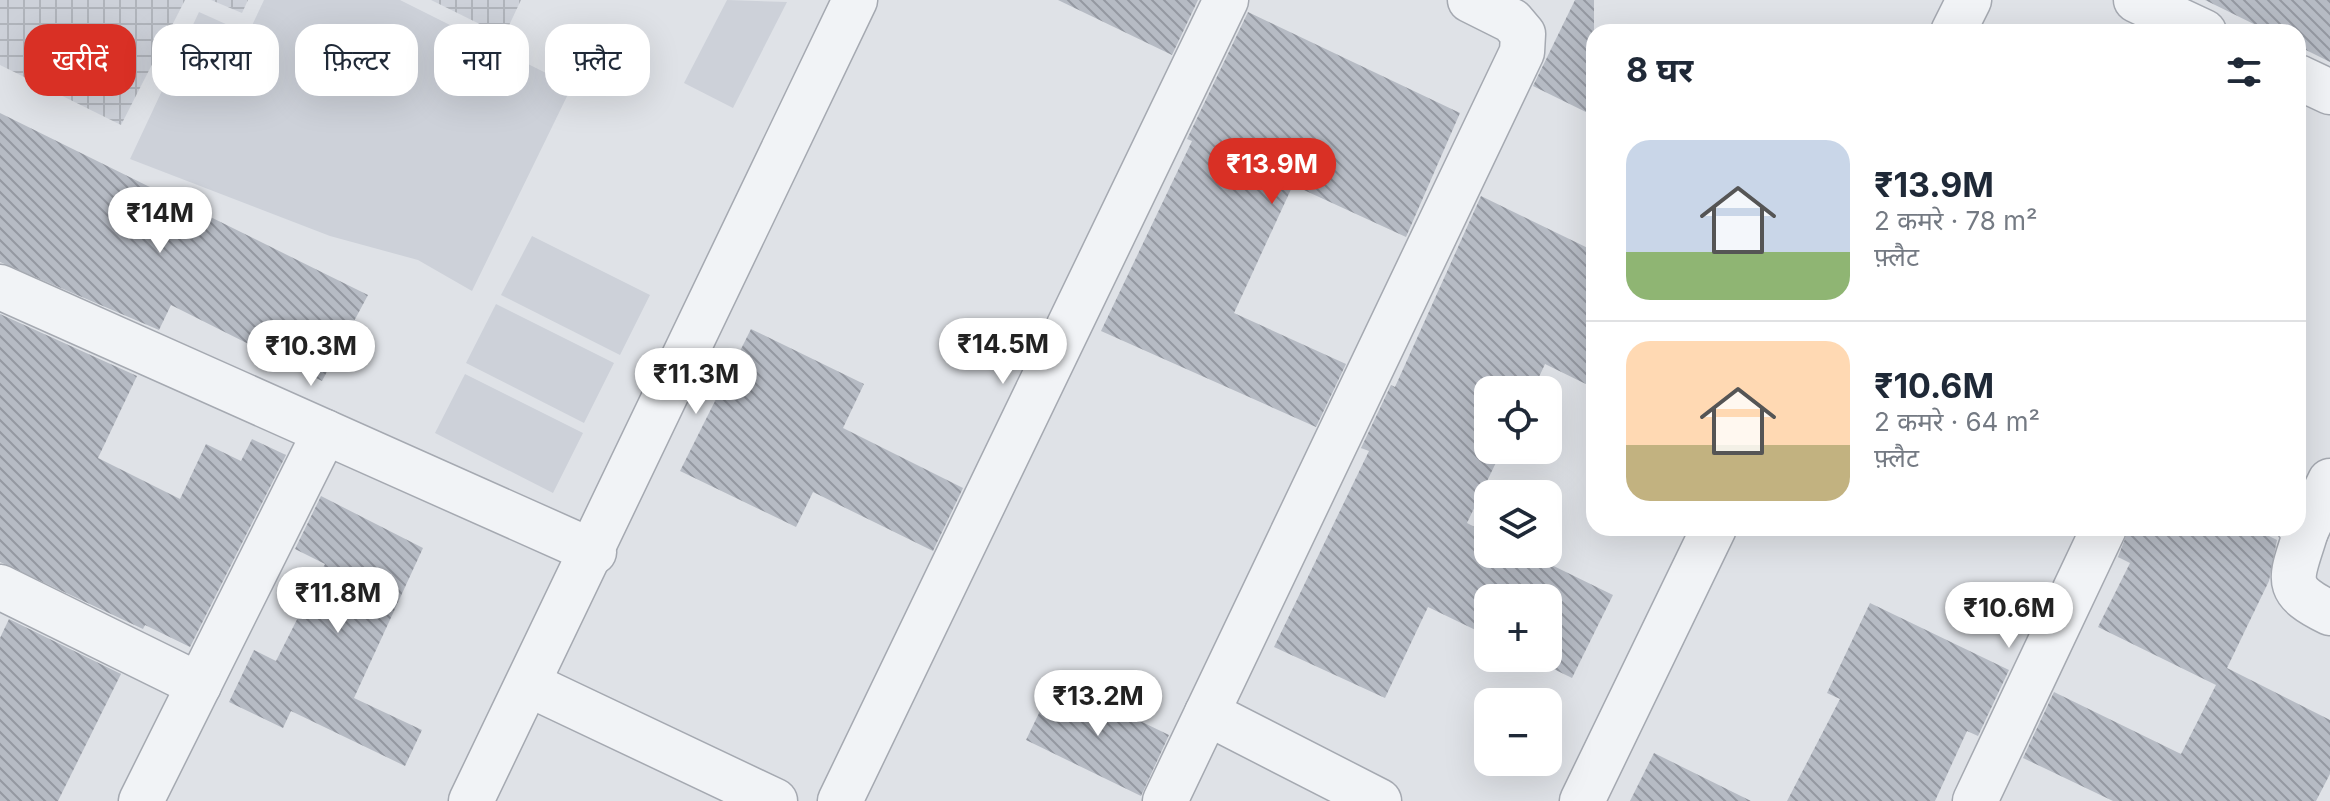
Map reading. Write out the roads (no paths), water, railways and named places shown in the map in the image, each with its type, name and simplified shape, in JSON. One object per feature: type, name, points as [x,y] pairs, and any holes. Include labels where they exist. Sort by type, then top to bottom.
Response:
[{"type":"street","points":[[471,801],[594,552],[855,0]]},
{"type":"street","points":[[840,801],[1226,0]]},
{"type":"street","points":[[1165,801],[1522,52],[1523,34],[1512,21],[1470,0]]},
{"type":"street","points":[[1957,24],[1969,0]]},
{"type":"street","points":[[2136,0],[2187,24]]},
{"type":"street","points":[[2306,81],[2330,92]]},
{"type":"street","points":[[0,287],[594,552]]},
{"type":"street","points":[[141,801],[325,432]]},
{"type":"street","points":[[2306,521],[2330,481]]},
{"type":"street","points":[[1582,801],[1710,536]]},
{"type":"street","points":[[1975,801],[2100,536]]},
{"type":"street","points":[[2300,536],[2293,571],[2294,588],[2303,600],[2330,613]]},
{"type":"street","points":[[0,587],[199,685]]},
{"type":"street","points":[[528,684],[775,801]]},
{"type":"street","points":[[1207,713],[1379,801]]}]
